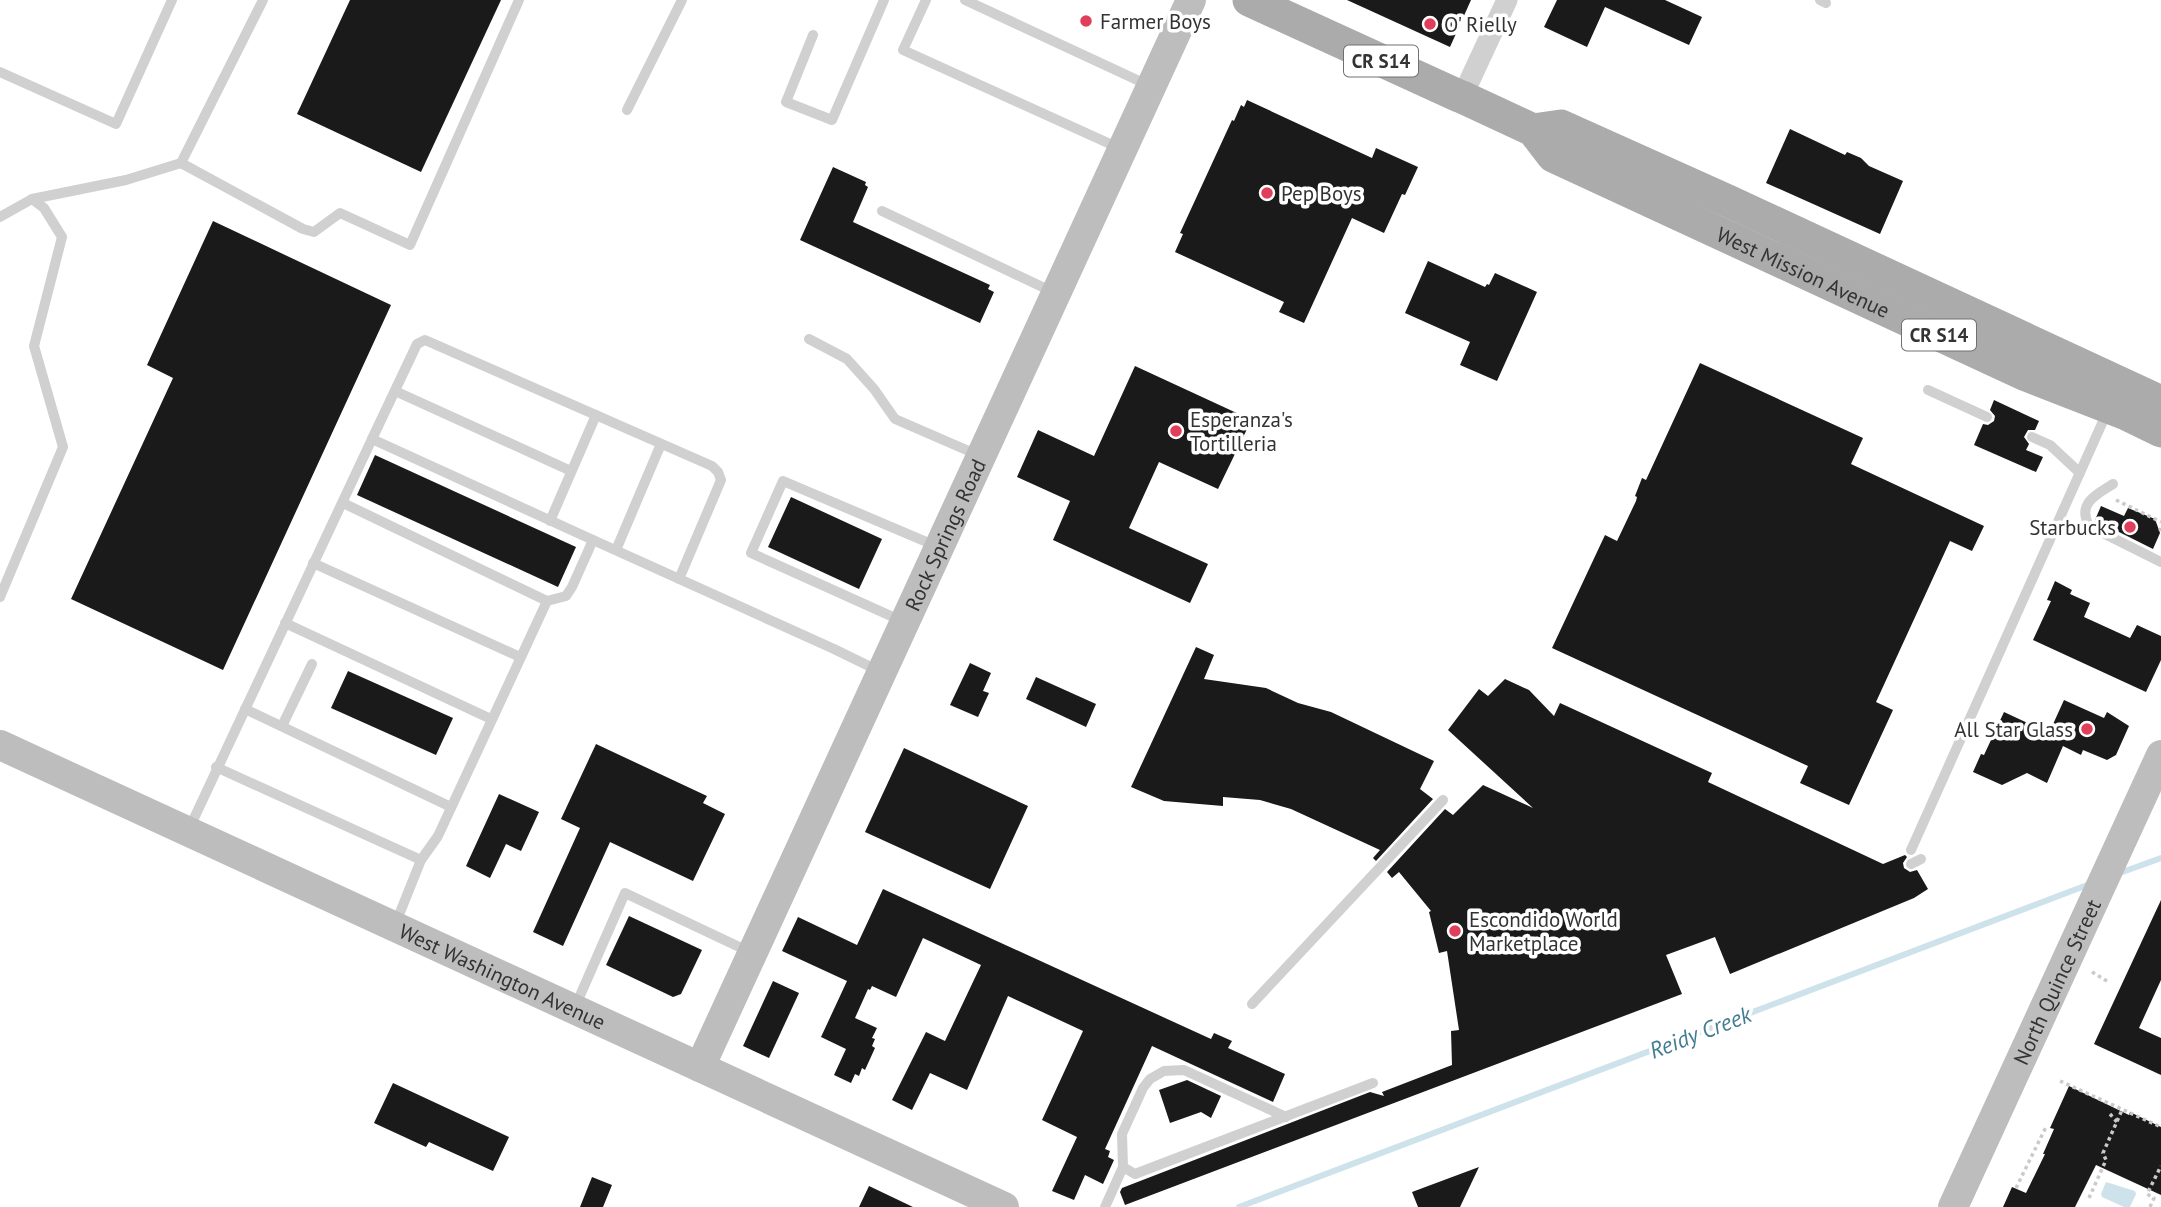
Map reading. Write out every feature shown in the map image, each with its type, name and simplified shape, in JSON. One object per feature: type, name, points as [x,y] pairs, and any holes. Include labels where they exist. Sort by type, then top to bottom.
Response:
[{"type":"main road","name":"Rock Springs Road","points":[[700,1068],[1191,0]]},
{"type":"main road","name":"West Mission Avenue","points":[[1249,0],[1533,130],[1553,156],[2026,375],[2161,431]]},
{"type":"main road","name":"West Mission Avenue","points":[[1533,130],[1561,126],[2161,402]]},
{"type":"main road","name":"West Washington Avenue","points":[[0,745],[1004,1207]]},
{"type":"main road","name":"North Quince Street","points":[[1953,1207],[2161,755]]},
{"type":"street","points":[[1460,97],[1507,0]]},
{"type":"lane","points":[[0,72],[116,124],[172,0]]},
{"type":"lane","points":[[181,163],[263,0]]},
{"type":"lane","points":[[0,217],[32,199],[126,180],[181,163],[303,229],[314,232],[340,213],[410,245],[519,0]]},
{"type":"lane","points":[[627,110],[682,0]]},
{"type":"lane","points":[[813,35],[786,102],[832,120],[884,0]]},
{"type":"lane","points":[[926,0],[903,50],[1122,149]]},
{"type":"lane","points":[[965,0],[1150,86]]},
{"type":"lane","points":[[0,597],[63,447],[34,346],[62,237],[44,208],[32,199]]},
{"type":"lane","points":[[882,211],[1056,293]]},
{"type":"lane","points":[[809,339],[847,359],[874,389],[895,419],[981,457]]},
{"type":"lane","points":[[188,832],[417,344],[425,340],[712,466],[719,472],[721,480],[679,579]]},
{"type":"lane","points":[[1928,390],[1987,416]]},
{"type":"lane","points":[[395,391],[571,471]]},
{"type":"lane","points":[[1911,850],[2109,408]]},
{"type":"lane","points":[[550,521],[596,415]]},
{"type":"lane","points":[[2032,437],[2050,445],[2080,473]]},
{"type":"lane","points":[[372,439],[881,673]]},
{"type":"lane","points":[[616,550],[661,444]]},
{"type":"lane","points":[[905,622],[751,553],[783,481],[939,548]]},
{"type":"lane","points":[[2113,484],[2092,497],[2088,503],[2084,518],[2089,527],[2161,562]]},
{"type":"lane","points":[[343,503],[547,601],[566,596],[593,540]]},
{"type":"lane","points":[[313,563],[520,657]]},
{"type":"lane","points":[[394,926],[421,860],[438,836],[547,601]]},
{"type":"lane","points":[[285,623],[491,719]]},
{"type":"lane","points":[[282,726],[312,664]]},
{"type":"lane","points":[[245,709],[451,807]]},
{"type":"lane","points":[[216,768],[421,860]]},
{"type":"lane","points":[[1252,1003],[1443,800]]},
{"type":"lane","points":[[573,1009],[625,893],[752,953]]},
{"type":"lane","points":[[1105,1207],[1123,1167],[1122,1134],[1143,1088],[1150,1079],[1164,1071],[1184,1070],[1286,1116]]},
{"type":"lane","points":[[1123,1167],[1135,1174],[1373,1083]]},
{"type":"path","points":[[2089,527],[2103,500],[2109,499],[2161,522]]},
{"type":"path","points":[[2092,972],[2107,981]]},
{"type":"path","points":[[2060,1081],[2161,1127]]},
{"type":"path","points":[[2089,1198],[2106,1160],[2102,1153],[2122,1110]]},
{"type":"path","points":[[2110,1114],[2117,1122]]},
{"type":"path","points":[[2015,1188],[2046,1127]]},
{"type":"path","points":[[2104,1149],[2111,1152]]},
{"type":"path","points":[[2150,1207],[2154,1198],[2147,1194],[2161,1166]]},
{"type":"water","points":[[2106,1182],[2135,1191],[2130,1207],[2102,1197]]},
{"type":"building","points":[[350,0],[501,0],[421,172],[297,114]]},
{"type":"building","name":"O' Rielly","points":[[1347,0],[1471,0],[1450,47]]},
{"type":"building","points":[[1557,0],[1665,0],[1702,17],[1689,45],[1605,7],[1587,47],[1544,27]]},
{"type":"building","name":"Pep Boys","points":[[1247,100],[1372,158],[1376,148],[1418,167],[1384,233],[1352,218],[1304,323],[1279,312],[1284,302],[1175,252],[1183,234],[1180,233],[1232,120],[1234,121],[1241,105],[1244,107]]},
{"type":"building","points":[[1790,129],[1845,155],[1847,152],[1861,158],[1869,166],[1903,181],[1880,234],[1766,183]]},
{"type":"building","points":[[833,167],[866,182],[868,187],[853,222],[990,285],[988,289],[994,292],[980,323],[800,240]]},
{"type":"building","points":[[213,221],[391,305],[223,670],[71,599],[173,378],[147,365]]},
{"type":"building","points":[[1428,261],[1485,287],[1495,273],[1537,292],[1497,381],[1460,365],[1470,342],[1405,313]]},
{"type":"building","points":[[1700,363],[1863,438],[1851,464],[1984,526],[1972,551],[1950,541],[1876,702],[1893,710],[1849,805],[1800,783],[1808,766],[1552,648],[1605,535],[1617,541],[1636,501],[1635,496],[1642,478],[1646,480]]},
{"type":"building","points":[[1135,366],[1241,415],[1237,422],[1248,427],[1218,489],[1159,462],[1129,528],[1208,564],[1190,603],[1053,540],[1070,501],[1017,477],[1038,430],[1094,456]]},
{"type":"building","points":[[1994,400],[2039,421],[2035,430],[2028,430],[2024,437],[2029,444],[2026,450],[2043,457],[2036,472],[1974,445],[1983,424],[1988,425],[1994,421],[1995,416],[1990,410]]},
{"type":"building","points":[[375,455],[576,547],[558,587],[357,495]]},
{"type":"building","points":[[791,497],[882,539],[859,589],[768,547]]},
{"type":"building","name":"Starbucks","points":[[2101,506],[2124,516],[2128,508],[2155,519],[2160,533],[2153,549],[2095,520]]},
{"type":"building","points":[[2055,581],[2072,590],[2070,594],[2090,603],[2084,617],[2130,638],[2137,625],[2161,636],[2161,660],[2146,692],[2033,640],[2051,601],[2047,600]]},
{"type":"building","points":[[1196,647],[1214,655],[1204,679],[1266,688],[1298,703],[1331,712],[1434,761],[1420,789],[1433,799],[1376,861],[1373,858],[1380,850],[1291,809],[1260,800],[1223,797],[1223,806],[1164,801],[1131,787]]},
{"type":"building","points":[[970,663],[991,673],[983,691],[989,693],[978,717],[950,705]]},
{"type":"building","points":[[348,671],[453,718],[436,755],[331,708]]},
{"type":"building","points":[[1036,677],[1096,704],[1086,727],[1026,699]]},
{"type":"building","points":[[1505,679],[1529,690],[1554,716],[1560,703],[1712,773],[1708,782],[1883,864],[1905,855],[1907,857],[1903,863],[1904,868],[1910,872],[1917,870],[1928,889],[1914,898],[1730,974],[1715,937],[1666,955],[1682,994],[1125,1205],[1120,1192],[1122,1188],[1370,1092],[1384,1096],[1382,1092],[1452,1065],[1451,1031],[1459,1030],[1447,951],[1439,953],[1429,912],[1431,911],[1399,872],[1392,878],[1387,872],[1445,809],[1453,815],[1483,785],[1533,808],[1448,730],[1479,689],[1488,696]]},
{"type":"building","points":[[2064,700],[2104,718],[2107,712],[2129,726],[2116,755],[2107,760],[2083,750],[2081,755],[2063,746],[2047,783],[2027,773],[2002,785],[1973,772],[2004,712],[2049,733]]},
{"type":"building","points":[[596,744],[707,796],[703,803],[725,814],[693,881],[610,842],[563,946],[533,932],[580,828],[561,819]]},
{"type":"building","points":[[904,748],[1028,806],[990,889],[865,832]]},
{"type":"building","points":[[499,794],[539,812],[521,851],[506,844],[490,878],[466,866]]},
{"type":"building","points":[[883,889],[1211,1039],[1214,1033],[1232,1041],[1228,1048],[1285,1074],[1273,1102],[1152,1046],[1105,1149],[1110,1151],[1108,1157],[1114,1160],[1103,1184],[1085,1175],[1074,1200],[1052,1191],[1077,1137],[1042,1120],[1083,1031],[1008,996],[967,1090],[930,1073],[912,1110],[892,1100],[926,1032],[945,1041],[981,965],[923,938],[896,997],[872,986],[868,989],[855,1018],[877,1028],[872,1038],[875,1039],[872,1046],[875,1048],[865,1070],[862,1068],[859,1076],[855,1074],[851,1083],[834,1075],[846,1049],[821,1037],[847,981],[782,951],[798,917],[857,945]]},
{"type":"building","points":[[2161,900],[2161,980],[2139,1028],[2161,1038],[2161,1075],[2094,1044]]},
{"type":"building","points":[[629,916],[702,950],[681,994],[673,997],[606,965]]},
{"type":"building","points":[[773,981],[799,993],[769,1058],[743,1046]]},
{"type":"building","points":[[1187,1080],[1221,1096],[1211,1118],[1201,1112],[1170,1123],[1159,1090]]},
{"type":"building","points":[[393,1083],[509,1137],[493,1171],[429,1142],[426,1147],[374,1123]]},
{"type":"building","points":[[2069,1086],[2161,1127],[2161,1195],[2096,1165],[2075,1207],[2003,1207],[2012,1187],[2026,1193],[2045,1154],[2054,1129],[2050,1128]]},
{"type":"building","points":[[1479,1167],[1460,1207],[1418,1207],[1412,1192]]},
{"type":"building","points":[[592,1177],[612,1185],[603,1207],[580,1207]]},
{"type":"building","points":[[869,1186],[913,1207],[859,1207]]},
{"type":"waterway","name":"Reidy Creek","points":[[2117,874],[2161,858]]},
{"type":"waterway","name":"Reidy Creek","points":[[1239,1207],[2090,884]]},
{"type":"place","name":"Farmer Boys","points":[[1086,21]]},
{"type":"place","name":"O' Rielly","points":[[1430,24]]},
{"type":"place","name":"Pep Boys","points":[[1267,193]]},
{"type":"place","name":"Esperanza's Tortilleria","points":[[1176,431]]},
{"type":"place","name":"Starbucks","points":[[2130,527]]},
{"type":"place","name":"All Star Glass","points":[[2087,729]]},
{"type":"place","name":"Escondido World Marketplace","points":[[1455,931]]}]
